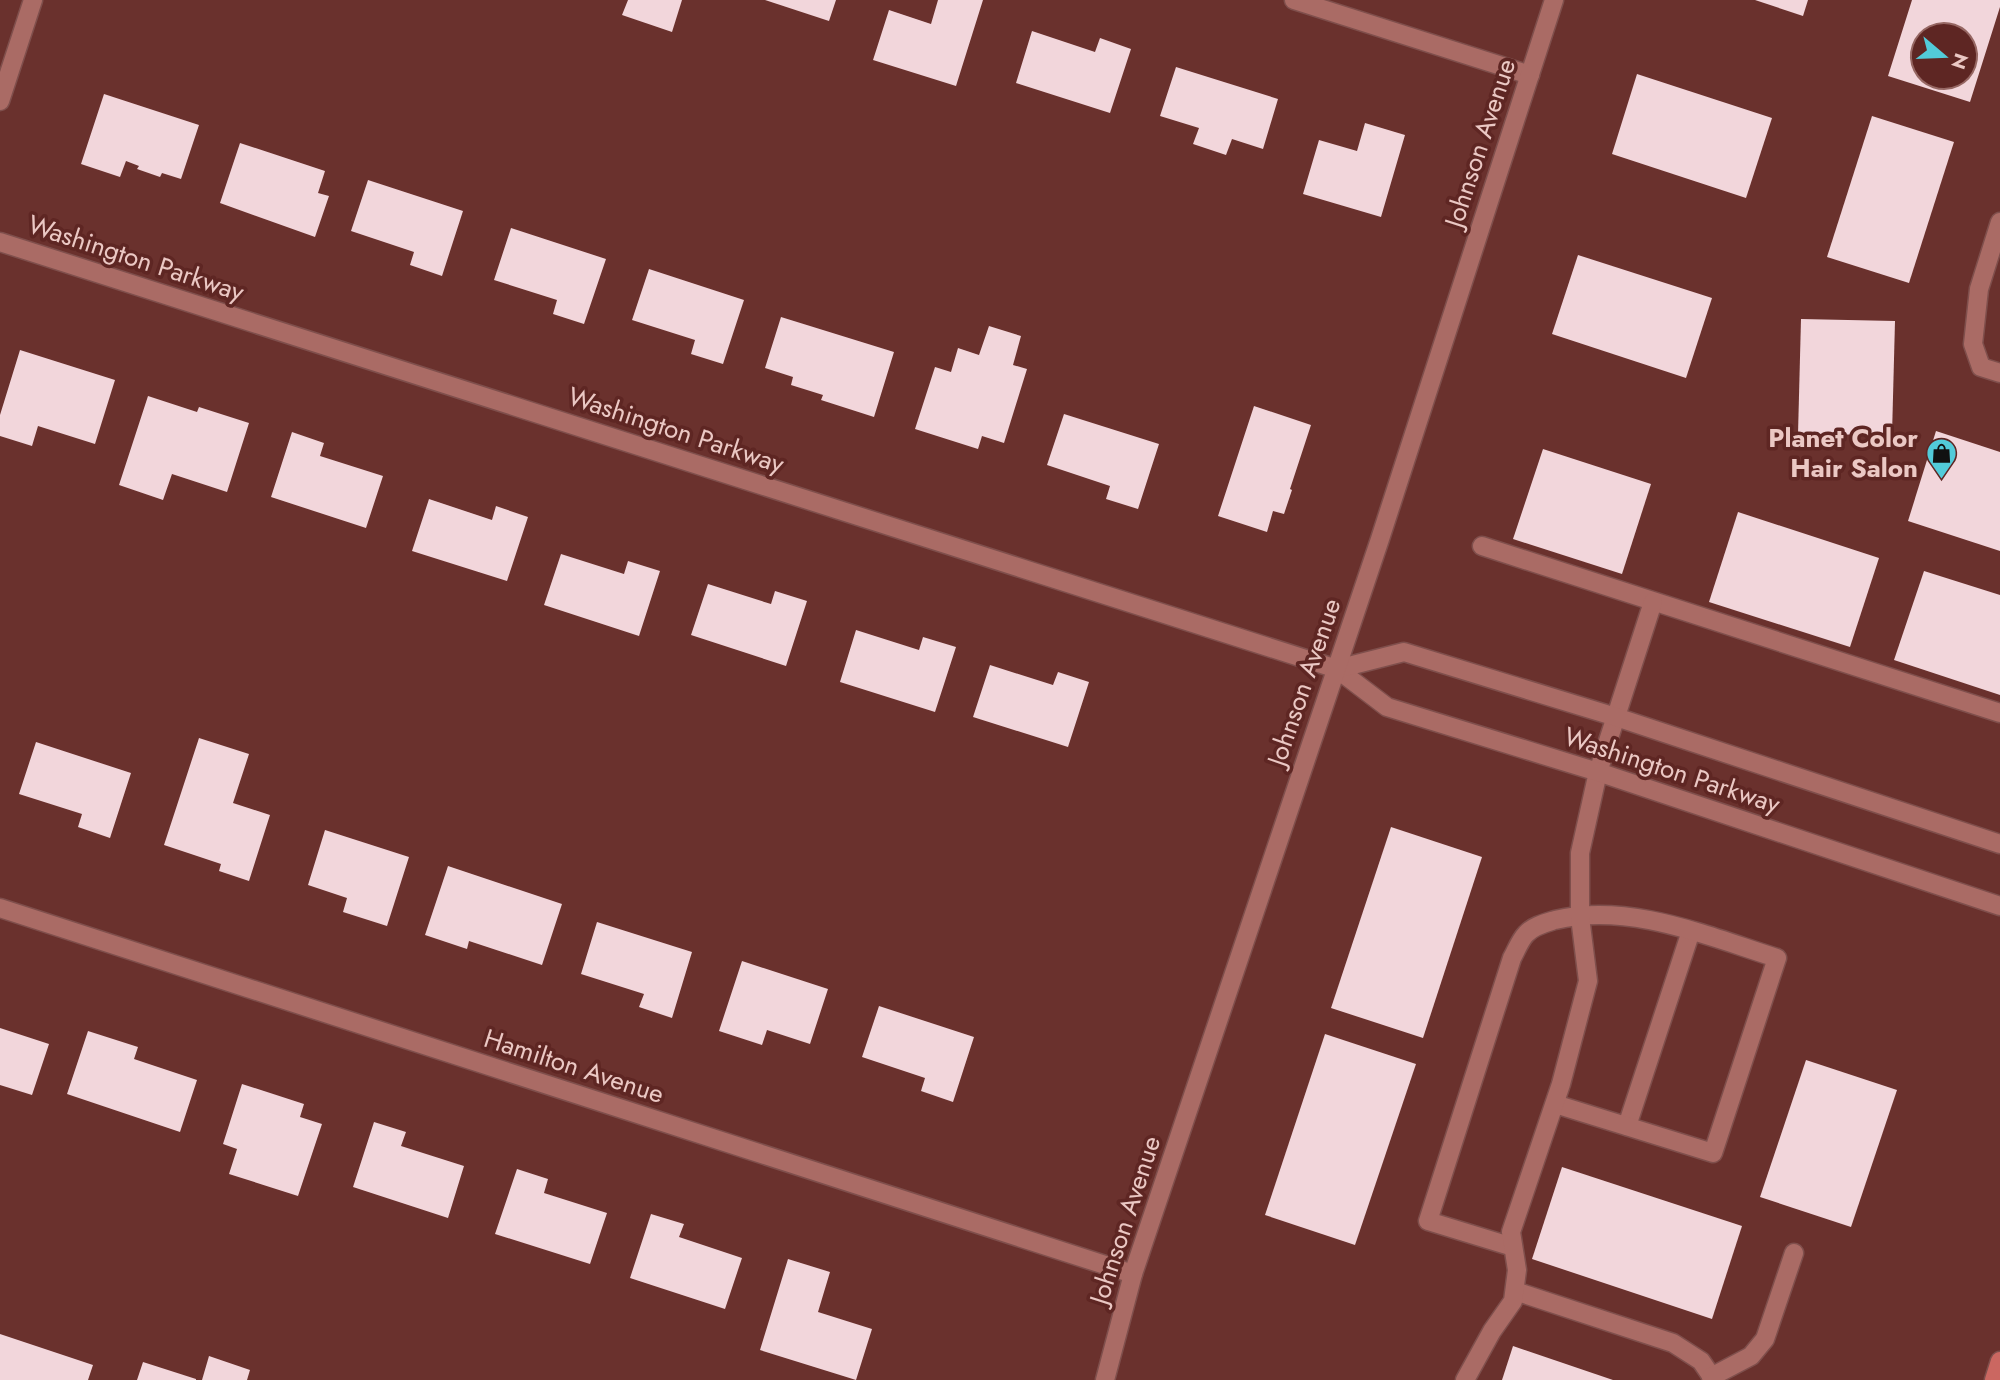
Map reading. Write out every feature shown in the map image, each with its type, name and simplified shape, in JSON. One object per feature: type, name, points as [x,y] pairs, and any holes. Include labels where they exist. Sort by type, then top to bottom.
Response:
[{"type":"main road","points":[[1994,1380],[2000,1361]]},
{"type":"street","points":[[0,101],[33,0]]},
{"type":"street","points":[[1294,0],[1530,75]]},
{"type":"street","name":"Johnson Avenue","points":[[1105,1380],[1133,1275],[1337,668],[1554,0]]},
{"type":"street","points":[[2000,222],[1992,273],[1979,289],[1973,344],[1981,367],[2000,373]]},
{"type":"street","name":"Washington Parkway","points":[[0,242],[1337,668],[1387,707],[1598,772],[2000,906]]},
{"type":"street","points":[[1482,546],[2000,713]]},
{"type":"street","points":[[1465,1380],[1492,1331],[1513,1301],[1517,1270],[1511,1233],[1555,1104],[1588,981],[1580,917],[1580,853],[1598,772],[1653,602]]},
{"type":"street","name":"Washington Parkway","points":[[1337,668],[1404,652],[1616,717],[2000,844]]},
{"type":"street","name":"Hamilton Avenue","points":[[0,908],[1133,1275]]},
{"type":"street","points":[[1513,1247],[1428,1221],[1513,958],[1525,934],[1542,923],[1580,917],[1644,919],[1777,958],[1713,1153],[1555,1104]]},
{"type":"street","points":[[1627,1126],[1691,931]]},
{"type":"street","points":[[1515,1291],[1673,1343],[1701,1362],[1713,1378],[1751,1356],[1765,1339],[1794,1253]]},
{"type":"building","points":[[628,0],[682,0],[672,32],[622,15]]},
{"type":"building","points":[[765,0],[836,0],[829,21]]},
{"type":"building","points":[[938,0],[983,0],[956,86],[873,60],[889,10],[931,24]]},
{"type":"building","points":[[1755,0],[1808,0],[1803,16]]},
{"type":"building","points":[[1912,0],[2000,0],[1979,74],[1979,21],[1909,21],[1909,83],[1888,76]]},
{"type":"building","points":[[1032,31],[1095,52],[1100,38],[1131,49],[1110,113],[1016,83]]},
{"type":"building","points":[[1176,67],[1278,99],[1263,149],[1232,139],[1226,155],[1193,144],[1199,128],[1160,116]]},
{"type":"building","points":[[1637,74],[1772,118],[1746,198],[1612,154]]},
{"type":"building","points":[[1935,91],[1973,91],[1970,102]]},
{"type":"building","points":[[104,94],[199,125],[181,179],[162,173],[160,177],[137,169],[139,166],[126,161],[120,177],[81,164]]},
{"type":"building","points":[[1872,116],[1954,142],[1909,283],[1827,257]]},
{"type":"building","points":[[1365,123],[1405,135],[1381,217],[1303,194],[1319,140],[1357,151]]},
{"type":"building","points":[[240,143],[325,171],[318,193],[329,196],[315,237],[220,203]]},
{"type":"building","points":[[368,180],[463,211],[442,276],[410,265],[414,252],[351,231]]},
{"type":"building","points":[[511,228],[606,259],[584,324],[553,314],[557,300],[494,280]]},
{"type":"building","points":[[1578,255],[1712,298],[1686,378],[1552,334]]},
{"type":"building","points":[[649,269],[744,300],[723,364],[691,354],[695,340],[632,320]]},
{"type":"building","points":[[781,317],[894,352],[874,417],[821,400],[823,395],[791,385],[793,377],[765,368]]},
{"type":"building","points":[[1801,319],[1895,321],[1892,435],[1798,434]]},
{"type":"building","points":[[989,326],[1021,336],[1013,365],[1027,369],[1004,443],[982,436],[978,449],[915,429],[935,367],[951,372],[958,348],[979,355]]},
{"type":"building","points":[[20,350],[115,380],[95,444],[38,426],[32,446],[0,436],[0,415]]},
{"type":"building","points":[[148,396],[197,412],[199,407],[249,423],[227,492],[172,474],[163,500],[119,485]]},
{"type":"building","points":[[1254,406],[1311,425],[1284,514],[1273,511],[1267,532],[1218,516]]},
{"type":"building","points":[[1064,414],[1159,444],[1138,509],[1106,499],[1110,486],[1047,465]]},
{"type":"building","points":[[1936,431],[2000,452],[2000,551],[1908,521]]},
{"type":"building","points":[[292,432],[324,443],[320,456],[383,476],[366,528],[271,497]]},
{"type":"building","points":[[1543,449],[1651,484],[1622,574],[1513,539]]},
{"type":"building","points":[[429,499],[492,520],[496,506],[528,517],[507,581],[412,551]]},
{"type":"building","points":[[1738,512],[1879,558],[1850,647],[1709,602]]},
{"type":"building","points":[[561,554],[624,574],[628,561],[660,571],[639,636],[544,605]]},
{"type":"building","points":[[1924,571],[2000,595],[2000,695],[1894,660]]},
{"type":"building","points":[[708,584],[771,604],[775,591],[807,601],[786,666],[691,635]]},
{"type":"building","points":[[856,630],[919,650],[923,637],[956,647],[935,712],[840,682]]},
{"type":"building","points":[[990,665],[1053,685],[1058,672],[1089,682],[1068,747],[973,717]]},
{"type":"building","points":[[199,738],[249,754],[233,803],[270,815],[249,881],[219,871],[221,864],[164,845]]},
{"type":"building","points":[[36,742],[131,773],[110,838],[78,827],[82,814],[19,794]]},
{"type":"building","points":[[1391,827],[1482,857],[1423,1038],[1331,1008]]},
{"type":"building","points":[[325,830],[409,857],[387,926],[343,912],[347,898],[308,885]]},
{"type":"building","points":[[448,866],[562,904],[542,965],[469,941],[467,949],[425,935]]},
{"type":"building","points":[[597,922],[692,952],[672,1018],[639,1007],[644,994],[581,974]]},
{"type":"building","points":[[742,961],[828,989],[810,1044],[767,1030],[762,1045],[719,1031]]},
{"type":"building","points":[[879,1006],[974,1037],[953,1102],[921,1091],[925,1078],[862,1057]]},
{"type":"building","points":[[0,1028],[49,1044],[32,1095],[0,1085]]},
{"type":"building","points":[[88,1031],[138,1047],[134,1059],[197,1080],[180,1132],[67,1094]]},
{"type":"building","points":[[1325,1034],[1416,1064],[1355,1245],[1265,1215]]},
{"type":"building","points":[[1806,1060],[1897,1090],[1851,1227],[1760,1197]]},
{"type":"building","points":[[242,1084],[304,1104],[300,1117],[322,1124],[298,1196],[229,1174],[237,1149],[223,1144]]},
{"type":"building","points":[[374,1122],[406,1132],[401,1146],[464,1166],[448,1218],[353,1187]]},
{"type":"building","points":[[1562,1167],[1742,1226],[1712,1319],[1532,1259]]},
{"type":"building","points":[[517,1169],[548,1179],[544,1193],[607,1213],[590,1264],[495,1234]]},
{"type":"building","points":[[651,1214],[684,1224],[679,1237],[742,1258],[725,1309],[630,1278]]},
{"type":"building","points":[[788,1259],[830,1272],[818,1312],[872,1329],[856,1380],[760,1350]]},
{"type":"building","points":[[0,1334],[93,1365],[88,1380],[0,1380]]},
{"type":"building","points":[[1513,1346],[1613,1380],[1502,1380]]},
{"type":"building","points":[[209,1356],[250,1370],[247,1380],[202,1380]]},
{"type":"building","points":[[143,1362],[196,1379],[196,1380],[137,1380]]},
{"type":"place","name":"Planet Color Hair Salon","points":[[1941,480]]}]
